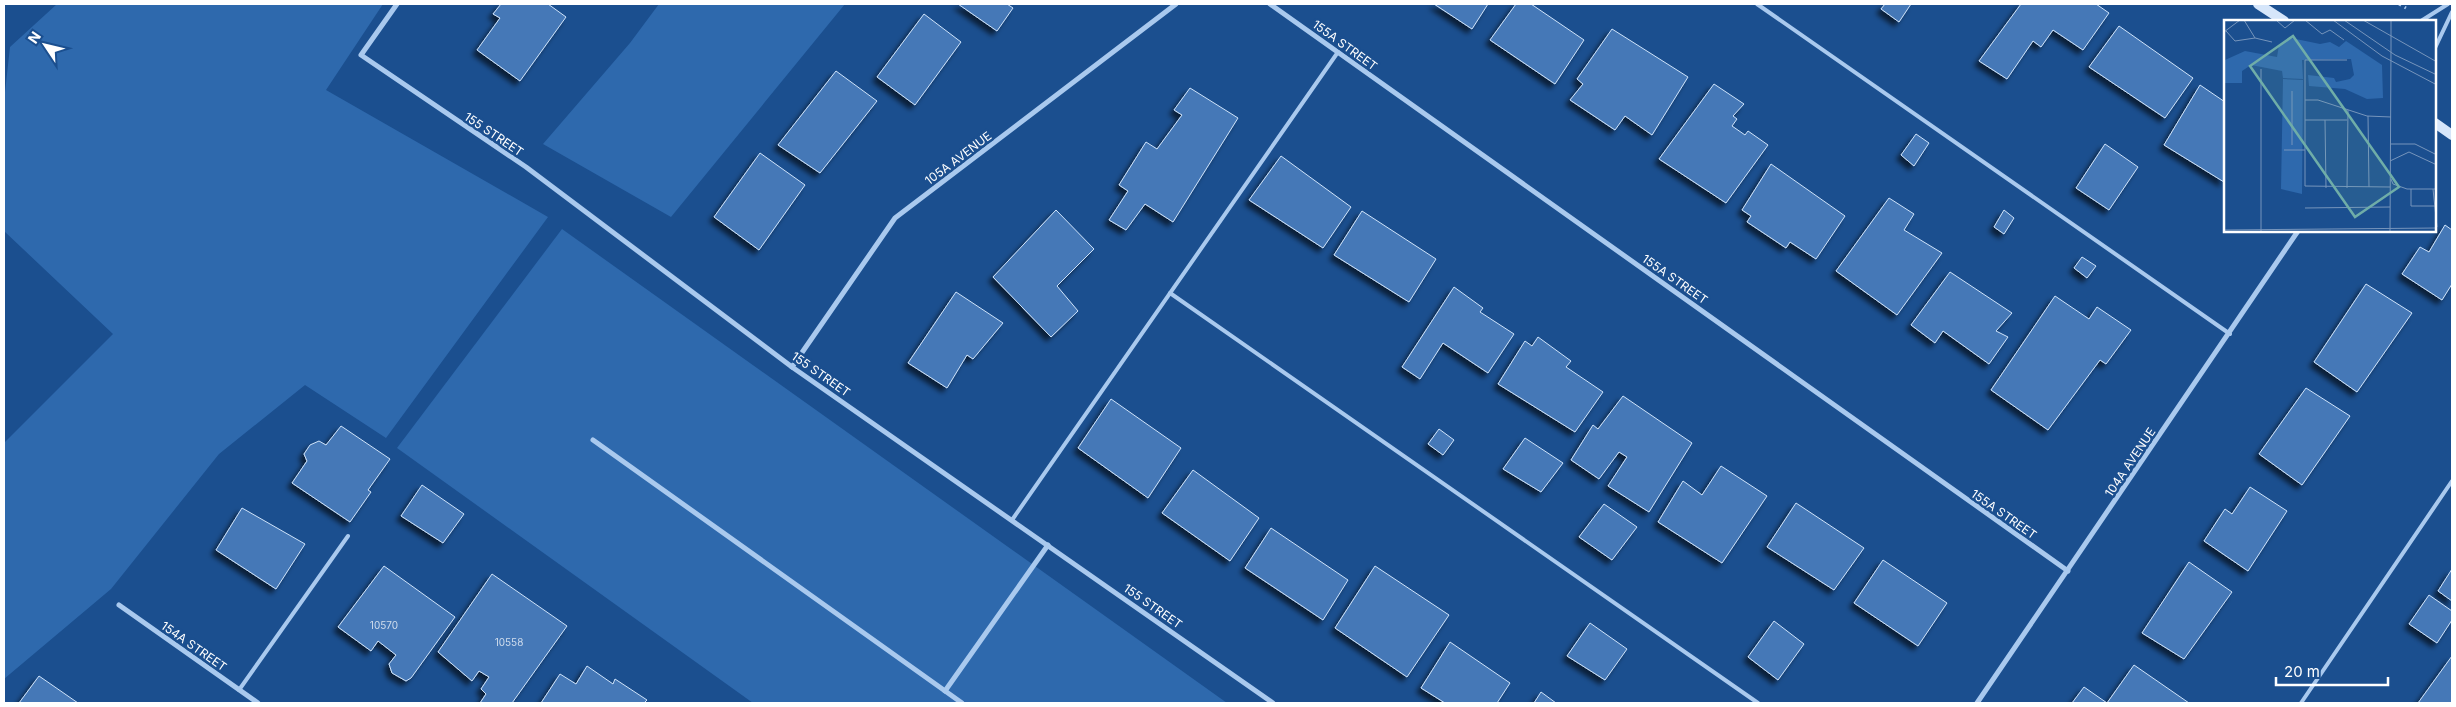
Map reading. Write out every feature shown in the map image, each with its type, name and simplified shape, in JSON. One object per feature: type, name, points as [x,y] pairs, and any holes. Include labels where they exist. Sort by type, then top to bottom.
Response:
[{"type":"main road","points":[[2258,4],[2281,19]]},
{"type":"main road","points":[[2436,124],[2452,135]]},
{"type":"street","name":"155 STREET","points":[[397,4],[361,55],[526,167],[792,367],[1274,703]]},
{"type":"street","name":"105A AVENUE","points":[[792,367],[895,218],[1176,4]]},
{"type":"street","name":"155A STREET","points":[[1270,4],[2068,571]]},
{"type":"street","name":"104A AVENUE","points":[[1977,703],[2230,334],[2297,232]]},
{"type":"street","points":[[594,440],[962,703]]},
{"type":"street","points":[[944,691],[1048,544]]},
{"type":"street","name":"154A STREET","points":[[119,605],[258,703]]},
{"type":"lane","points":[[1757,4],[2230,334]]},
{"type":"lane","points":[[2423,20],[2448,4]]},
{"type":"lane","points":[[2436,46],[2452,12]]},
{"type":"lane","points":[[1012,520],[1338,52]]},
{"type":"lane","points":[[1170,293],[1758,703]]},
{"type":"lane","points":[[2301,703],[2452,481]]},
{"type":"lane","points":[[239,690],[348,536]]},
{"type":"shaded area","points":[[57,4],[383,4],[326,90],[548,217],[386,438],[305,385],[219,454],[111,589],[4,679],[4,443],[113,334],[4,231],[4,101],[10,47]]},
{"type":"shaded area","points":[[659,4],[845,4],[671,217],[543,144],[630,43]]},
{"type":"shaded area","points":[[562,229],[1227,703],[753,703],[397,448]]},
{"type":"building","points":[[501,4],[548,4],[566,17],[520,81],[477,50],[500,18],[493,14]]},
{"type":"building","points":[[958,4],[1007,4],[1013,8],[997,31]]},
{"type":"building","points":[[1434,4],[1488,4],[1472,29]]},
{"type":"building","points":[[1516,4],[1531,4],[1584,40],[1555,84],[1490,40]]},
{"type":"building","points":[[1885,4],[1911,4],[1899,22],[1881,9]]},
{"type":"building","points":[[2021,4],[2096,4],[2109,13],[2083,50],[2053,30],[2041,47],[2033,41],[2007,79],[1979,61]]},
{"type":"building","points":[[924,14],[961,42],[915,105],[877,77]]},
{"type":"building","points":[[2119,26],[2193,78],[2165,118],[2089,67]]},
{"type":"building","points":[[1612,29],[1688,77],[1652,135],[1625,116],[1615,130],[1570,100],[1583,84],[1577,79]]},
{"type":"building","points":[[836,71],[877,101],[820,173],[778,145]]},
{"type":"building","points":[[1714,84],[1744,104],[1733,116],[1737,119],[1732,126],[1745,135],[1748,131],[1768,145],[1726,203],[1659,159]]},
{"type":"building","points":[[2200,85],[2224,101],[2224,182],[2164,145]]},
{"type":"building","points":[[1190,88],[1238,118],[1173,222],[1145,204],[1126,230],[1109,220],[1128,191],[1119,185],[1146,142],[1157,149],[1182,115],[1174,110]]},
{"type":"building","points":[[1916,134],[1929,143],[1914,166],[1901,155]]},
{"type":"building","points":[[2105,144],[2138,167],[2109,210],[2076,188]]},
{"type":"building","points":[[760,153],[805,185],[759,250],[714,217]]},
{"type":"building","points":[[1281,156],[1351,207],[1323,248],[1249,200]]},
{"type":"building","points":[[1771,164],[1845,216],[1816,259],[1790,242],[1786,248],[1747,222],[1751,216],[1742,210]]},
{"type":"building","points":[[1889,198],[1914,214],[1904,230],[1942,253],[1897,315],[1836,271]]},
{"type":"building","points":[[1056,210],[1094,249],[1057,286],[1078,311],[1051,337],[993,277]]},
{"type":"building","points":[[2004,210],[2014,218],[2004,234],[1994,227]]},
{"type":"building","points":[[1362,211],[1436,259],[1409,302],[1334,255]]},
{"type":"building","points":[[2445,225],[2452,230],[2452,284],[2442,300],[2402,274],[2420,247],[2429,252]]},
{"type":"building","points":[[2082,257],[2096,266],[2087,278],[2074,268]]},
{"type":"building","points":[[1950,272],[2012,313],[1996,331],[2008,337],[1989,364],[1943,331],[1935,343],[1911,325]]},
{"type":"building","points":[[2366,284],[2412,313],[2357,392],[2314,362]]},
{"type":"building","points":[[1454,287],[1483,308],[1480,312],[1514,334],[1488,373],[1443,343],[1420,379],[1402,367]]},
{"type":"building","points":[[956,292],[1003,323],[973,359],[967,355],[947,388],[908,363]]},
{"type":"building","points":[[2055,296],[2089,319],[2097,307],[2131,330],[2106,364],[2100,360],[2048,430],[1991,390]]},
{"type":"building","points":[[1538,337],[1571,361],[1566,367],[1603,392],[1575,432],[1498,384],[1525,341],[1532,346]]},
{"type":"building","points":[[2306,388],[2350,416],[2302,485],[2259,454]]},
{"type":"building","points":[[1623,396],[1692,443],[1649,512],[1608,486],[1627,457],[1619,452],[1599,479],[1571,460],[1593,425],[1598,429]]},
{"type":"building","points":[[1111,399],[1181,448],[1148,498],[1078,448]]},
{"type":"building","points":[[341,426],[390,459],[368,490],[371,492],[350,522],[292,483],[307,461],[304,454],[310,445],[319,441],[326,445]]},
{"type":"building","points":[[1439,429],[1454,440],[1443,455],[1428,444]]},
{"type":"building","points":[[1525,438],[1563,463],[1541,492],[1503,469]]},
{"type":"building","points":[[1721,466],[1767,496],[1722,563],[1658,522],[1683,481],[1702,495]]},
{"type":"building","points":[[1193,470],[1259,518],[1230,561],[1162,513]]},
{"type":"building","points":[[422,485],[464,514],[443,543],[401,516]]},
{"type":"building","points":[[2250,487],[2287,511],[2248,571],[2204,541],[2225,509],[2232,514]]},
{"type":"building","points":[[1796,503],[1864,548],[1834,590],[1767,547]]},
{"type":"building","points":[[1604,504],[1637,527],[1612,560],[1579,537]]},
{"type":"building","points":[[242,508],[305,544],[276,589],[216,550]]},
{"type":"building","points":[[1271,528],[1348,580],[1323,620],[1245,568]]},
{"type":"building","points":[[1883,560],[1947,603],[1918,646],[1854,603]]},
{"type":"building","points":[[2189,562],[2232,592],[2184,659],[2142,633]]},
{"type":"building","points":[[384,566],[455,617],[411,678],[406,681],[392,673],[389,664],[396,655],[378,641],[371,651],[338,627]]},
{"type":"building","points":[[1375,566],[1449,615],[1407,677],[1335,628]]},
{"type":"building","points":[[2452,569],[2452,601],[2438,591]]},
{"type":"building","points":[[492,574],[567,626],[512,703],[480,703],[486,694],[481,689],[489,677],[479,671],[472,681],[438,652]]},
{"type":"building","points":[[2429,595],[2452,611],[2452,620],[2437,643],[2409,624]]},
{"type":"building","points":[[1774,621],[1804,644],[1778,680],[1748,657]]},
{"type":"building","points":[[1590,623],[1627,649],[1605,680],[1567,656]]},
{"type":"building","points":[[1450,642],[1510,683],[1497,703],[1445,703],[1421,688]]},
{"type":"building","points":[[2452,656],[2452,703],[2418,703]]},
{"type":"building","points":[[2134,665],[2189,703],[2107,703]]},
{"type":"building","points":[[587,666],[613,684],[615,679],[647,700],[644,703],[541,703],[560,674],[576,684]]},
{"type":"building","points":[[39,676],[78,703],[19,703]]},
{"type":"building","points":[[2084,687],[2107,703],[2072,703]]},
{"type":"building","points":[[1541,692],[1556,703],[1534,703]]}]
